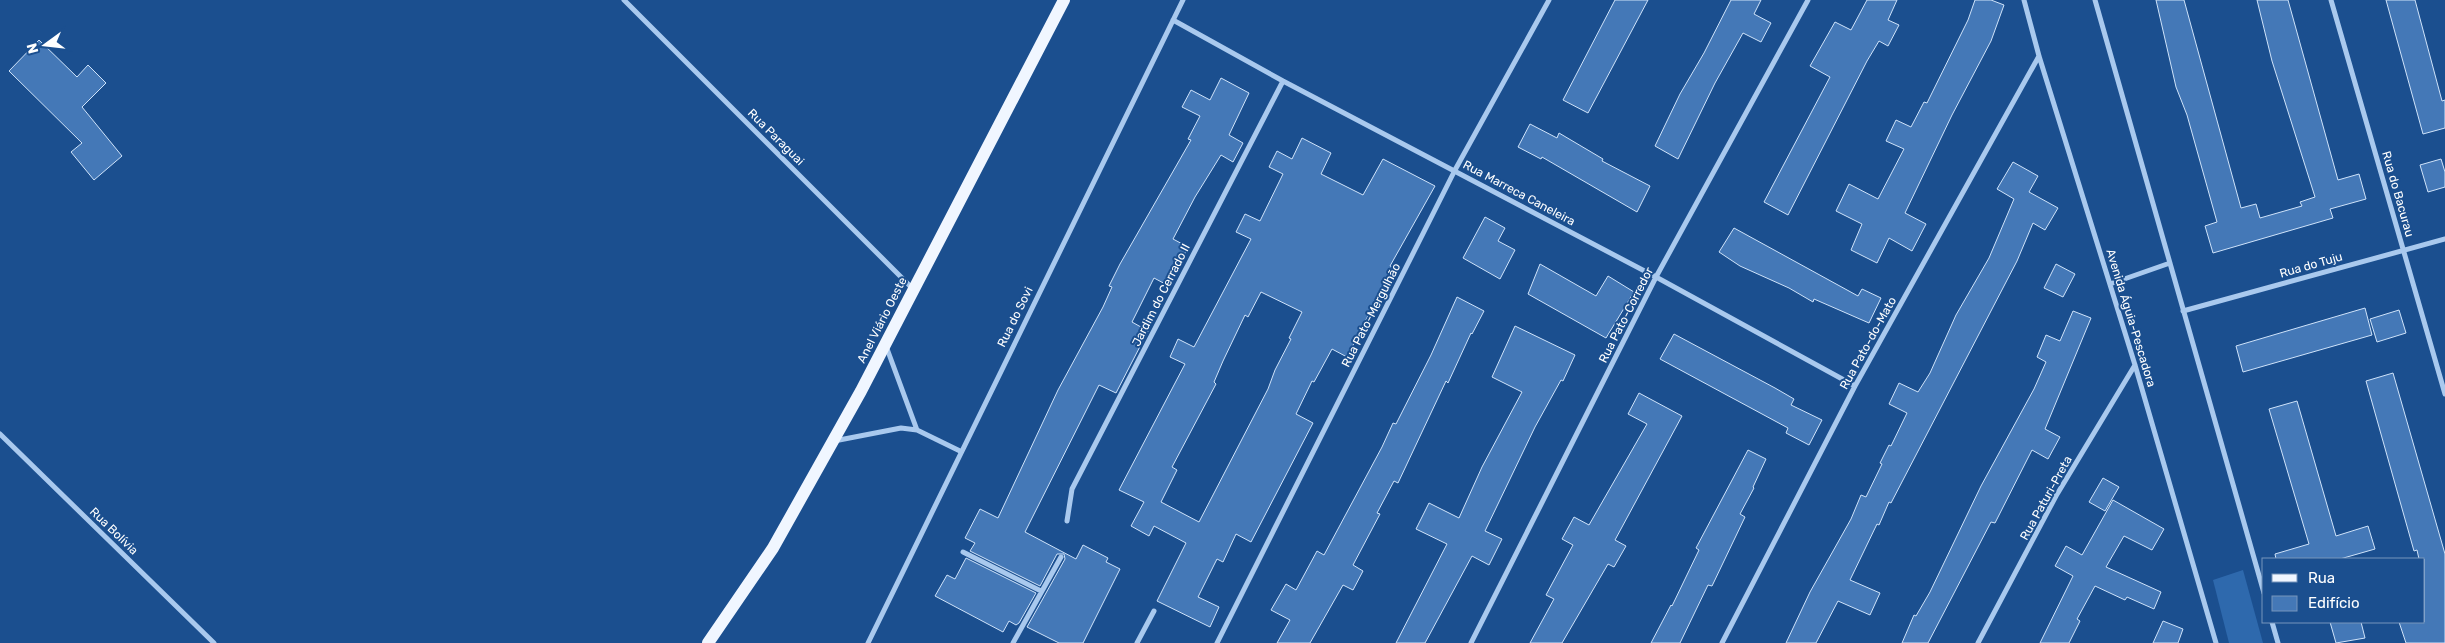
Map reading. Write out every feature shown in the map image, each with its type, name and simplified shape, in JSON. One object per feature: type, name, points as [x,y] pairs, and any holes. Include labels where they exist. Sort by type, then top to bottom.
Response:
[{"type":"main road","name":"Anel Viário Oeste","points":[[708,643],[773,548],[834,441],[1064,0]]},
{"type":"street","name":"Rua Paraguai","points":[[624,0],[913,289]]},
{"type":"street","name":"Rua do Sovi","points":[[868,643],[960,451],[1183,0]]},
{"type":"street","name":"Rua Pato-Mergulhão","points":[[1217,643],[1455,170],[1549,0]]},
{"type":"street","name":"Rua Pato-Corredor","points":[[1471,643],[1656,277],[1808,0]]},
{"type":"street","name":"Avenida Águia-Pescadora","points":[[2024,0],[2039,56],[2135,365],[2216,643]]},
{"type":"street","points":[[2095,0],[2262,586]]},
{"type":"street","name":"Rua do Bacurau","points":[[2331,0],[2445,394]]},
{"type":"street","name":"Rua Marreca Caneleira","points":[[1172,20],[1283,81],[1656,277],[1855,386]]},
{"type":"street","name":"Rua Pato-do-Mato","points":[[1722,643],[1855,386],[2039,56]]},
{"type":"street","name":"Jardim do Cerrado II","points":[[1067,521],[1072,489],[1283,81]]},
{"type":"street","name":"Rua do Tuju","points":[[2184,311],[2445,239]]},
{"type":"street","points":[[2110,284],[2170,263]]},
{"type":"street","points":[[885,345],[917,430]]},
{"type":"street","name":"Rua Paturi-Preta","points":[[1978,643],[2056,496],[2135,365]]},
{"type":"street","points":[[834,441],[887,430],[917,430],[960,451]]},
{"type":"street","name":"Rua Bolívia","points":[[0,434],[214,643]]},
{"type":"street","points":[[963,552],[1041,591]]},
{"type":"street","points":[[1013,643],[1061,557]]},
{"type":"street","points":[[1136,643],[1154,611]]},
{"type":"street","points":[[2272,623],[2278,643]]},
{"type":"shaded area","points":[[2243,570],[2263,643],[2229,643],[2213,580]]},
{"type":"building","points":[[1615,0],[1648,0],[1588,113],[1563,100]]},
{"type":"building","points":[[1731,0],[1761,0],[1754,14],[1771,23],[1761,42],[1743,33],[1715,83],[1678,159],[1655,146],[1680,94],[1704,53]]},
{"type":"building","points":[[1867,0],[1897,0],[1888,20],[1899,25],[1888,46],[1879,41],[1867,61],[1788,215],[1764,202],[1830,77],[1810,66],[1835,22],[1851,30]]},
{"type":"building","points":[[1975,0],[1991,0],[2004,5],[1991,41],[1952,115],[1905,213],[1926,224],[1912,251],[1889,238],[1877,263],[1851,250],[1862,224],[1836,211],[1849,184],[1878,199],[1904,149],[1886,141],[1896,120],[1911,127],[1924,102],[1927,103],[1968,20]]},
{"type":"building","points":[[2156,0],[2184,0],[2241,208],[2256,204],[2260,218],[2302,206],[2300,202],[2315,197],[2272,61],[2257,0],[2288,0],[2338,180],[2359,174],[2366,199],[2330,209],[2333,218],[2213,253],[2205,226],[2217,222],[2187,115],[2176,87]]},
{"type":"building","points":[[2386,0],[2415,0],[2442,101],[2445,100],[2445,128],[2423,134]]},
{"type":"building","points":[[39,40],[77,77],[88,65],[106,83],[82,107],[122,156],[94,180],[71,152],[82,143],[9,71]]},
{"type":"building","points":[[1221,78],[1249,93],[1229,135],[1243,143],[1233,162],[1221,155],[1195,197],[1173,239],[1188,247],[1169,286],[1154,278],[1132,322],[1148,331],[1116,393],[1099,385],[1025,532],[1076,559],[1083,545],[1108,558],[1106,562],[1120,569],[1083,643],[1059,643],[1027,627],[1065,559],[1064,554],[1057,554],[1040,586],[970,551],[975,543],[965,538],[980,509],[998,518],[1058,390],[1103,307],[1112,287],[1109,286],[1120,264],[1191,140],[1188,139],[1200,116],[1182,107],[1191,90],[1210,100]]},
{"type":"building","points":[[1530,124],[1557,138],[1559,133],[1603,159],[1602,161],[1650,186],[1637,212],[1542,157],[1541,159],[1518,147]]},
{"type":"building","points":[[1302,138],[1331,153],[1321,174],[1363,195],[1383,159],[1435,186],[1390,266],[1393,267],[1347,357],[1332,349],[1314,382],[1312,381],[1296,414],[1313,423],[1251,542],[1236,534],[1223,562],[1217,559],[1198,597],[1219,607],[1210,627],[1157,601],[1186,543],[1154,526],[1149,536],[1131,526],[1144,502],[1119,490],[1185,364],[1170,357],[1178,339],[1194,347],[1251,239],[1236,232],[1245,214],[1260,221],[1283,174],[1269,167],[1277,151],[1292,159]],"holes":[[[1261,292],[1302,312],[1268,389],[1199,522],[1161,502],[1177,470],[1172,467],[1216,384],[1214,382],[1245,315],[1248,317]]]},
{"type":"building","points":[[2441,159],[2445,172],[2445,187],[2428,192],[2420,165]]},
{"type":"building","points":[[2013,162],[2038,176],[2029,192],[2058,208],[2045,230],[2033,223],[2017,261],[1891,503],[1889,502],[1879,525],[1877,524],[1850,580],[1880,593],[1870,615],[1838,601],[1816,643],[1786,643],[1810,592],[1851,519],[1861,495],[1866,497],[1882,464],[1880,463],[1889,445],[1891,446],[1907,413],[1889,404],[1899,383],[1918,392],[1930,373],[1956,315],[1989,258],[2014,199],[1997,189]]},
{"type":"building","points":[[1485,217],[1505,228],[1498,241],[1515,250],[1500,279],[1463,258]]},
{"type":"building","points":[[1734,228],[1858,296],[1862,289],[1881,298],[1869,323],[1814,299],[1813,302],[1789,288],[1740,266],[1719,252]]},
{"type":"building","points":[[1540,264],[1596,296],[1608,276],[1634,292],[1606,338],[1528,294]]},
{"type":"building","points":[[2056,264],[2075,274],[2063,297],[2044,288]]},
{"type":"building","points":[[1457,297],[1484,311],[1471,333],[1448,383],[1446,381],[1398,483],[1394,481],[1377,513],[1380,514],[1353,565],[1363,571],[1353,590],[1343,585],[1310,643],[1277,643],[1290,620],[1271,610],[1286,584],[1296,590],[1317,551],[1324,555],[1393,423],[1396,424],[1431,355]]},
{"type":"building","points":[[2365,308],[2372,335],[2243,372],[2236,346]]},
{"type":"building","points":[[2399,310],[2406,333],[2377,342],[2370,319]]},
{"type":"building","points":[[2073,311],[2091,318],[2045,429],[2060,437],[2048,459],[2032,450],[1995,523],[1991,522],[1928,643],[1902,643],[1914,615],[1916,616],[1930,592],[1981,486],[2034,389],[2046,362],[2037,357],[2046,335],[2060,341]]},
{"type":"building","points":[[1515,326],[1575,355],[1563,381],[1561,380],[1535,427],[1485,531],[1502,539],[1489,565],[1472,556],[1425,643],[1396,643],[1447,544],[1416,529],[1429,503],[1459,518],[1482,467],[1522,392],[1492,377]]},
{"type":"building","points":[[1674,334],[1794,399],[1791,405],[1822,420],[1809,445],[1786,433],[1788,428],[1660,359]]},
{"type":"building","points":[[2393,373],[2445,554],[2445,643],[2406,643],[2399,623],[2425,623],[2425,558],[2419,558],[2417,550],[2414,551],[2366,381]]},
{"type":"building","points":[[1639,393],[1682,416],[1615,540],[1626,546],[1614,567],[1608,564],[1562,643],[1530,643],[1554,599],[1546,595],[1573,545],[1562,539],[1574,517],[1589,525],[1647,424],[1628,414]]},
{"type":"building","points":[[2297,401],[2336,536],[2368,526],[2375,549],[2344,558],[2276,558],[2275,554],[2309,544],[2269,409]]},
{"type":"building","points":[[1748,450],[1766,459],[1754,488],[1740,514],[1745,517],[1712,586],[1708,585],[1680,643],[1651,643],[1672,606],[1699,550],[1696,548]]},
{"type":"building","points":[[2103,478],[2119,487],[2105,511],[2089,502]]},
{"type":"building","points":[[2113,500],[2164,529],[2152,550],[2124,536],[2106,567],[2161,592],[2154,609],[2127,597],[2125,600],[2095,586],[2077,619],[2080,621],[2069,643],[2040,643],[2073,576],[2055,566],[2066,546],[2082,555]]},
{"type":"building","points":[[966,558],[1036,593],[1019,623],[1016,625],[1009,621],[1003,632],[935,596],[947,575],[955,579]]},
{"type":"building","points":[[2163,621],[2183,629],[2178,643],[2153,643]]},
{"type":"building","points":[[2330,623],[2361,623],[2365,638],[2336,643]]}]
